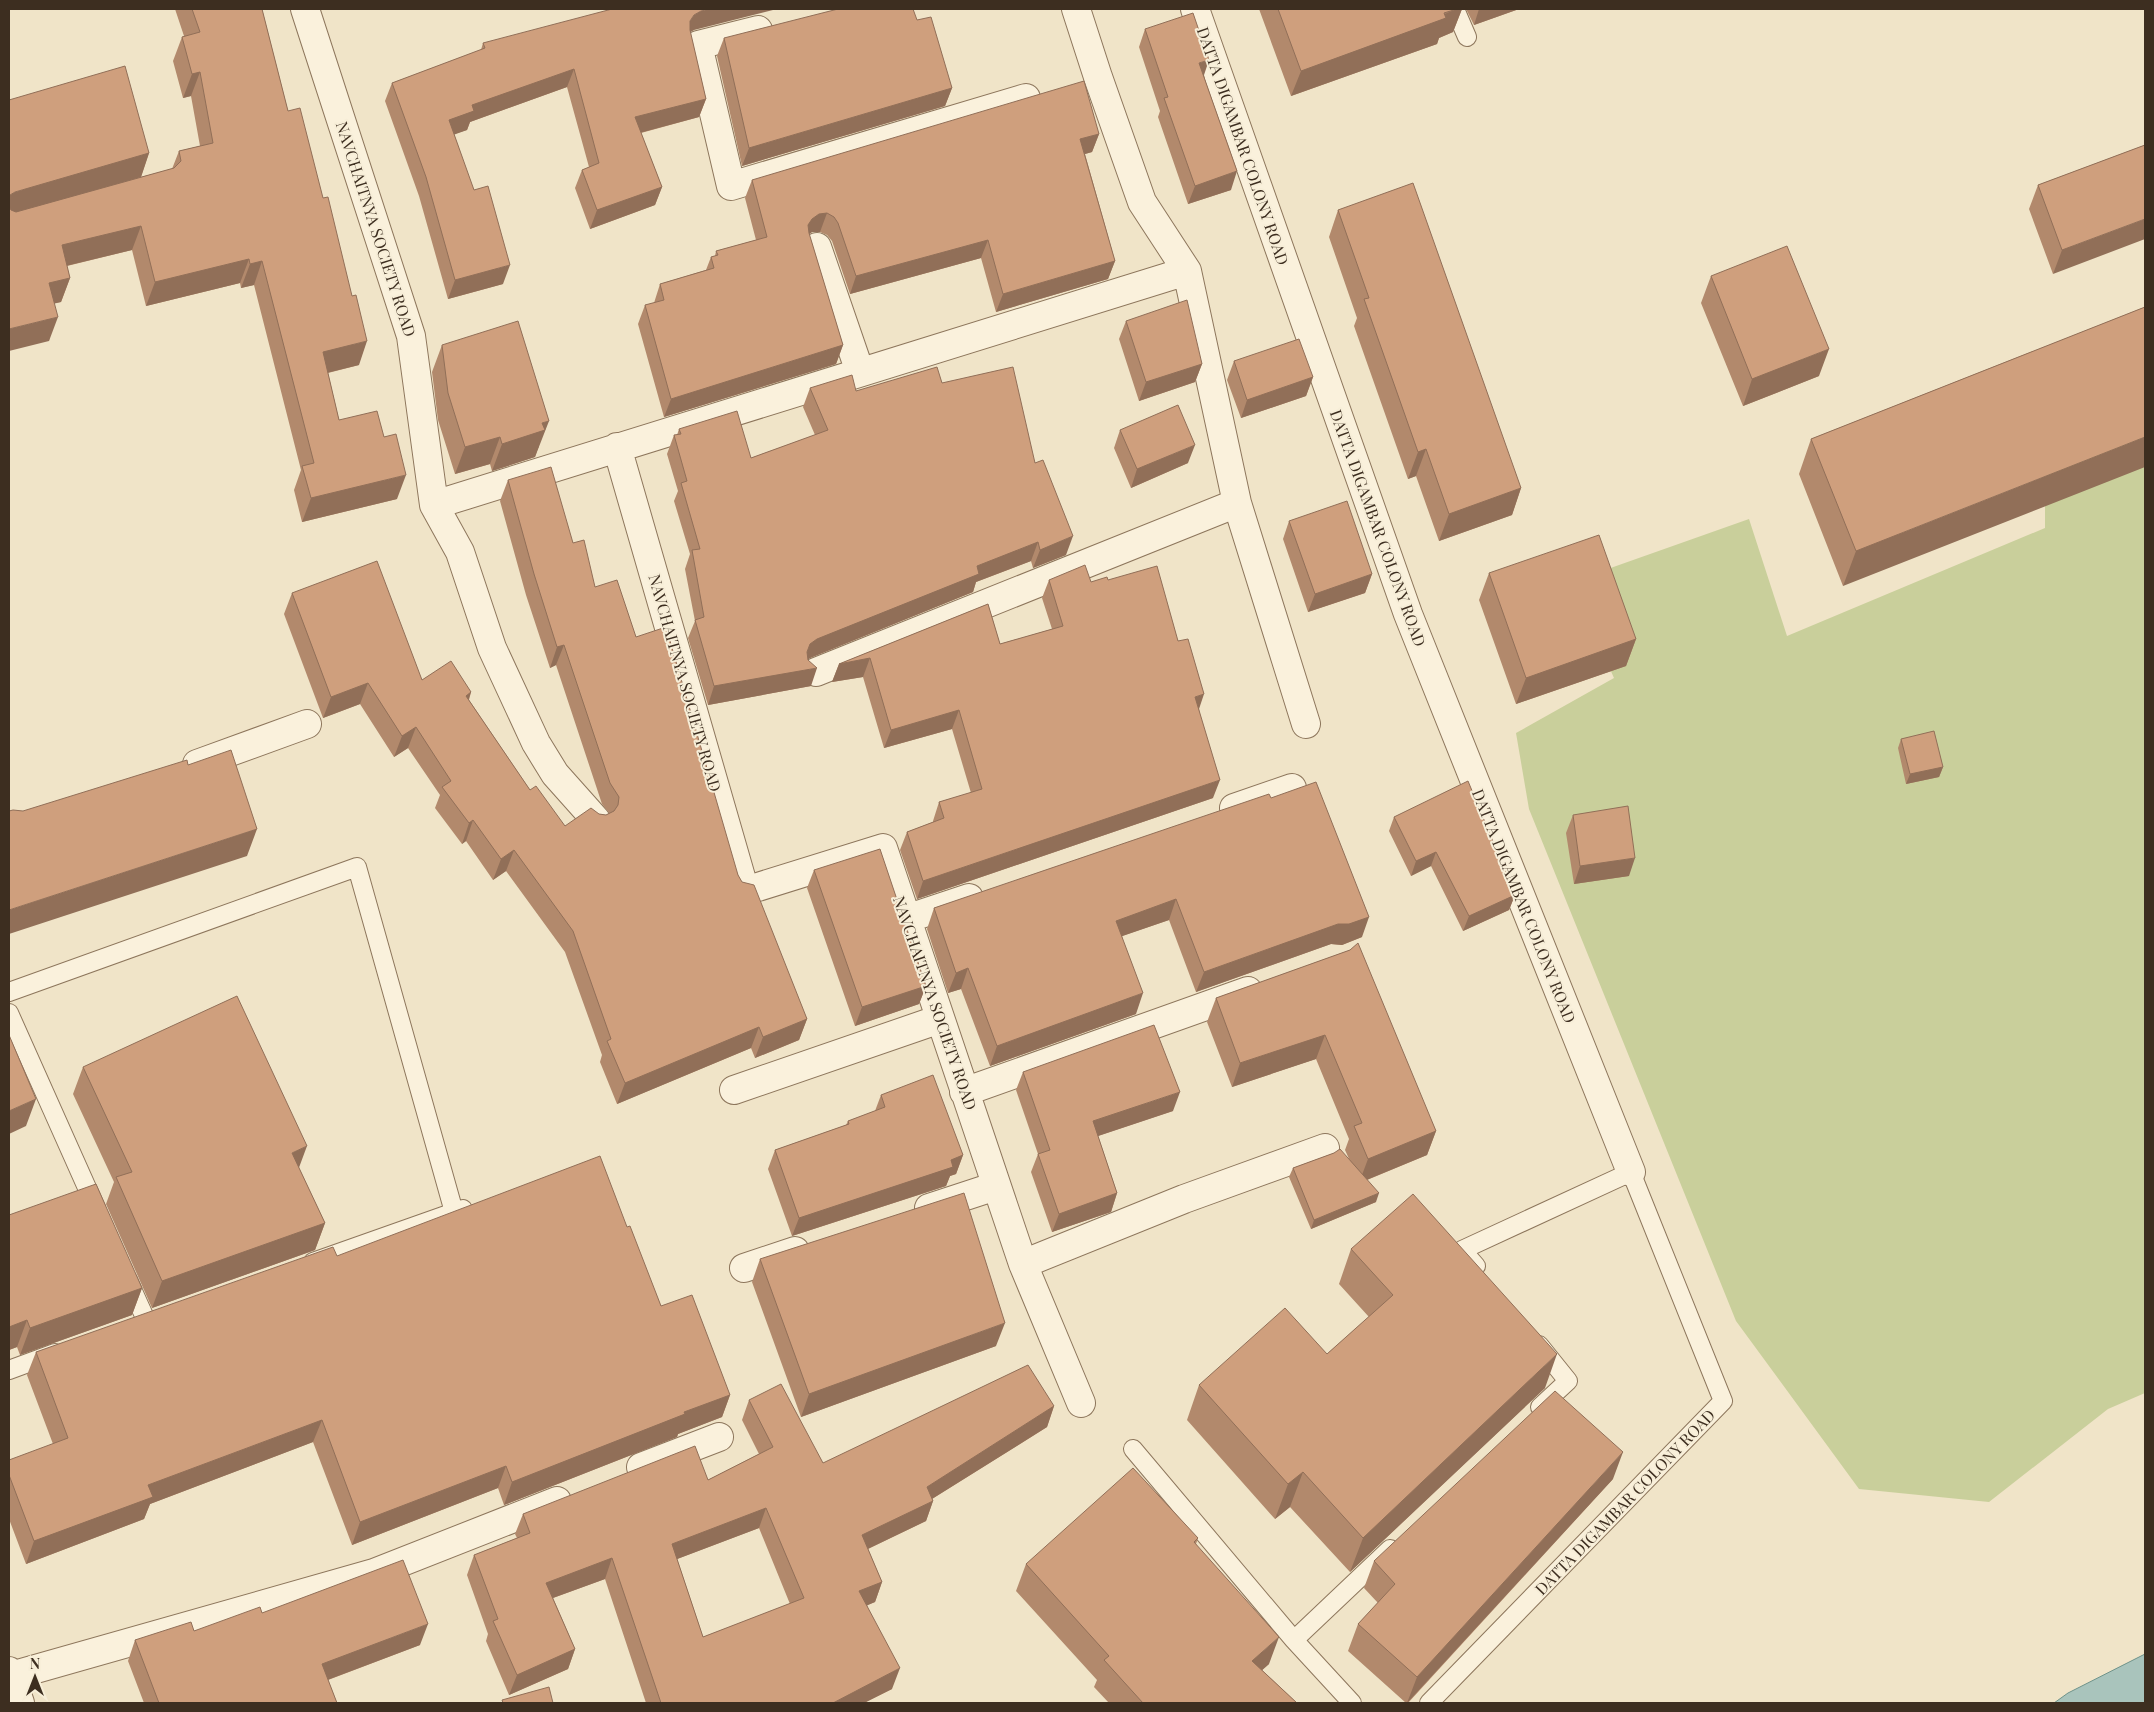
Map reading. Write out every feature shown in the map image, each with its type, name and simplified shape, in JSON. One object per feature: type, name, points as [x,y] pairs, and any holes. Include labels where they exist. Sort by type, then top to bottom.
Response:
[{"type":"street","name":"NAVCHAITNYA SOCIETY ROAD","points":[[305,9],[411,336],[434,505]]},
{"type":"street","points":[[1076,9],[1088,80],[1142,202],[1187,271],[1237,503],[1306,724]]},
{"type":"street","name":"DATTA DIGAMBAR COLONY ROAD","points":[[1195,9],[1408,614],[1631,1172]]},
{"type":"street","points":[[783,23],[698,45],[731,186],[1050,91]]},
{"type":"street","points":[[816,247],[860,372]]},
{"type":"street","points":[[596,820],[555,774],[536,743],[492,648],[460,552],[434,505],[1187,271]]},
{"type":"street","name":"NAVCHAITNYA SOCIETY ROAD","points":[[617,447],[745,891],[883,848],[1023,1264],[1081,1403]]},
{"type":"street","points":[[816,672],[1237,503]]},
{"type":"street","points":[[177,771],[306,724]]},
{"type":"street","points":[[1207,817],[1292,788]]},
{"type":"street","points":[[906,919],[991,890]]},
{"type":"street","points":[[964,1092],[1271,982]]},
{"type":"street","points":[[734,1090],[940,1019]]},
{"type":"street","points":[[1023,1264],[1184,1199],[1325,1148]]},
{"type":"street","points":[[903,1216],[996,1186]]},
{"type":"street","points":[[744,1268],[819,1244]]},
{"type":"street","points":[[619,1476],[719,1436]]},
{"type":"street","points":[[20,1703],[10,1673],[374,1573],[583,1490]]},
{"type":"lane","points":[[1455,9],[1467,37]]},
{"type":"lane","points":[[9,992],[357,867],[454,1212]]},
{"type":"lane","points":[[9,1013],[101,1221]]},
{"type":"lane","points":[[1487,1280],[1462,1250],[1631,1172]]},
{"type":"lane","name":"DATTA DIGAMBAR COLONY ROAD","points":[[1429,1703],[1723,1401],[1631,1172]]},
{"type":"lane","points":[[295,1268],[482,1202]]},
{"type":"lane","points":[[122,1266],[146,1320]]},
{"type":"lane","points":[[128,1327],[164,1314]]},
{"type":"lane","points":[[1524,1422],[1568,1381],[1530,1334]]},
{"type":"lane","points":[[9,1370],[73,1347]]},
{"type":"lane","points":[[1133,1448],[1294,1640],[1352,1703]]},
{"type":"lane","points":[[1294,1640],[1402,1537]]},
{"type":"green space","points":[[2045,401],[2145,410],[2145,1393],[2108,1409],[1989,1502],[1859,1489],[1736,1321],[1529,809],[1516,733],[1614,678],[1571,582],[1749,519],[1787,636],[2045,528]]},
{"type":"water","points":[[2145,1654],[2145,1703],[2054,1703],[2068,1693]]},
{"type":"building","points":[[192,9],[262,9],[288,111],[300,108],[323,198],[328,197],[352,296],[356,295],[367,341],[323,352],[339,420],[377,411],[384,437],[396,434],[406,475],[311,498],[302,466],[314,463],[262,261],[250,264],[249,259],[155,282],[141,226],[62,245],[70,278],[49,283],[58,317],[9,329],[9,206],[11,210],[16,212],[174,168],[181,161],[179,151],[213,143],[200,72],[192,74],[182,37],[200,32]]},
{"type":"building","points":[[612,9],[710,9],[694,15],[690,21],[690,30],[706,99],[635,117],[662,187],[597,210],[582,170],[599,163],[574,69],[472,105],[474,111],[449,120],[474,190],[488,186],[510,265],[455,280],[426,177],[392,83],[485,48],[483,43]]},
{"type":"building","points":[[838,9],[913,9],[917,20],[931,17],[952,88],[749,148],[724,38]]},
{"type":"building","points":[[1278,9],[1457,9],[1444,13],[1446,18],[1301,71]]},
{"type":"building","points":[[1193,13],[1209,60],[1199,63],[1237,171],[1195,186],[1164,98],[1168,97],[1145,29]]},
{"type":"building","points":[[125,66],[149,153],[15,192],[10,195],[9,199],[9,100]]},
{"type":"building","points":[[1084,81],[1099,134],[1080,139],[1115,261],[1003,294],[988,240],[856,276],[838,223],[834,217],[827,213],[819,214],[808,225],[809,233],[843,345],[671,399],[645,305],[664,300],[660,284],[714,268],[711,257],[718,255],[716,251],[767,237],[752,180]]},
{"type":"building","points":[[2145,145],[2145,219],[2062,250],[2038,185]]},
{"type":"building","points":[[1413,183],[1521,488],[1449,514],[1426,449],[1418,452],[1364,299],[1369,298],[1338,210]]},
{"type":"building","points":[[1787,246],[1829,349],[1752,379],[1711,276]]},
{"type":"building","points":[[1187,300],[1202,364],[1146,382],[1126,321]]},
{"type":"building","points":[[2145,307],[2145,437],[1856,551],[1811,439]]},
{"type":"building","points":[[518,321],[549,421],[542,423],[545,430],[502,444],[500,437],[465,447],[448,393],[442,345]]},
{"type":"building","points":[[1299,339],[1313,377],[1247,400],[1234,361]]},
{"type":"building","points":[[937,367],[942,383],[1013,367],[1035,463],[1043,460],[1073,536],[1040,550],[1038,542],[977,566],[979,574],[817,639],[810,644],[807,652],[808,660],[817,668],[714,686],[695,620],[704,617],[692,550],[700,549],[681,483],[687,481],[674,435],[681,434],[679,429],[737,411],[751,458],[828,430],[810,388],[852,375],[856,391]]},
{"type":"building","points":[[1178,405],[1195,445],[1137,469],[1120,430]]},
{"type":"building","points":[[551,467],[573,543],[584,540],[595,587],[617,580],[636,637],[666,627],[738,875],[742,882],[754,885],[807,1019],[763,1037],[759,1027],[625,1083],[607,1041],[611,1039],[573,931],[514,850],[501,859],[473,820],[469,823],[442,787],[451,781],[416,727],[402,736],[368,683],[331,697],[292,593],[377,561],[422,680],[451,661],[471,692],[466,696],[530,790],[536,786],[565,826],[591,808],[599,814],[606,815],[614,811],[618,805],[619,797],[610,783],[564,645],[557,647],[534,574],[508,480]]},
{"type":"building","points":[[1347,501],[1372,574],[1315,594],[1289,521]]},
{"type":"building","points":[[1599,535],[1636,639],[1526,678],[1489,573]]},
{"type":"building","points":[[1085,565],[1091,582],[1107,577],[1108,580],[1157,566],[1178,641],[1188,639],[1204,694],[1195,697],[1220,780],[923,881],[907,832],[944,818],[939,802],[982,789],[959,710],[891,730],[870,658],[839,664],[988,604],[1000,644],[1063,626],[1049,580]]},
{"type":"building","points":[[1934,731],[1943,767],[1910,774],[1901,739]]},
{"type":"building","points":[[231,750],[257,829],[9,910],[9,811],[23,811],[187,760],[188,765]]},
{"type":"building","points":[[1468,781],[1515,895],[1469,916],[1436,852],[1416,861],[1394,817]]},
{"type":"building","points":[[1316,782],[1369,917],[1349,924],[1338,924],[1204,972],[1176,899],[1116,921],[1143,993],[997,1046],[968,968],[956,973],[934,908],[1269,794],[1271,798]]},
{"type":"building","points":[[1628,806],[1635,858],[1580,866],[1573,815]]},
{"type":"building","points":[[880,849],[926,986],[862,1007],[814,870]]},
{"type":"building","points":[[1358,943],[1436,1131],[1368,1159],[1354,1126],[1362,1123],[1325,1035],[1240,1063],[1216,998],[1350,950]]},
{"type":"building","points":[[237,996],[307,1146],[292,1153],[325,1223],[162,1281],[116,1177],[132,1172],[83,1067]]},
{"type":"building","points":[[1154,1025],[1180,1092],[1093,1121],[1117,1193],[1059,1214],[1038,1154],[1050,1150],[1023,1072]]},
{"type":"building","points":[[9,1035],[36,1099],[9,1111]]},
{"type":"building","points":[[933,1075],[963,1155],[951,1160],[953,1167],[799,1218],[775,1150],[849,1124],[848,1121],[885,1107],[881,1095]]},
{"type":"building","points":[[1340,1149],[1379,1193],[1314,1220],[1293,1168]]},
{"type":"building","points":[[600,1156],[627,1227],[630,1226],[661,1306],[692,1295],[730,1395],[512,1482],[506,1466],[360,1522],[322,1420],[148,1485],[153,1497],[34,1541],[9,1475],[9,1460],[68,1438],[36,1352],[333,1247],[337,1256]]},
{"type":"building","points":[[96,1184],[142,1288],[30,1328],[27,1320],[9,1327],[9,1215]]},
{"type":"building","points":[[964,1193],[1005,1323],[809,1394],[760,1259]]},
{"type":"building","points":[[1413,1194],[1557,1354],[1363,1538],[1303,1472],[1288,1484],[1199,1385],[1285,1308],[1327,1354],[1393,1295],[1351,1249]]},
{"type":"building","points":[[1028,1365],[1054,1406],[927,1487],[933,1501],[862,1535],[882,1582],[859,1591],[900,1668],[833,1703],[661,1703],[612,1558],[546,1583],[575,1649],[517,1675],[493,1621],[498,1619],[474,1555],[530,1533],[523,1514],[695,1446],[708,1480],[773,1447],[749,1400],[781,1384],[823,1463]],"holes":[[[766,1508],[804,1598],[703,1637],[672,1544]]]},
{"type":"building","points":[[1555,1391],[1623,1452],[1417,1677],[1358,1624],[1395,1584],[1374,1561]]},
{"type":"building","points":[[1133,1468],[1198,1538],[1194,1542],[1279,1637],[1252,1661],[1297,1703],[1143,1703],[1104,1660],[1109,1656],[1026,1564]]},
{"type":"building","points":[[403,1560],[428,1624],[322,1664],[337,1703],[159,1703],[135,1640],[191,1622],[194,1631],[260,1607],[262,1613]]},
{"type":"building","points":[[549,1687],[553,1703],[503,1703],[502,1700]]}]
